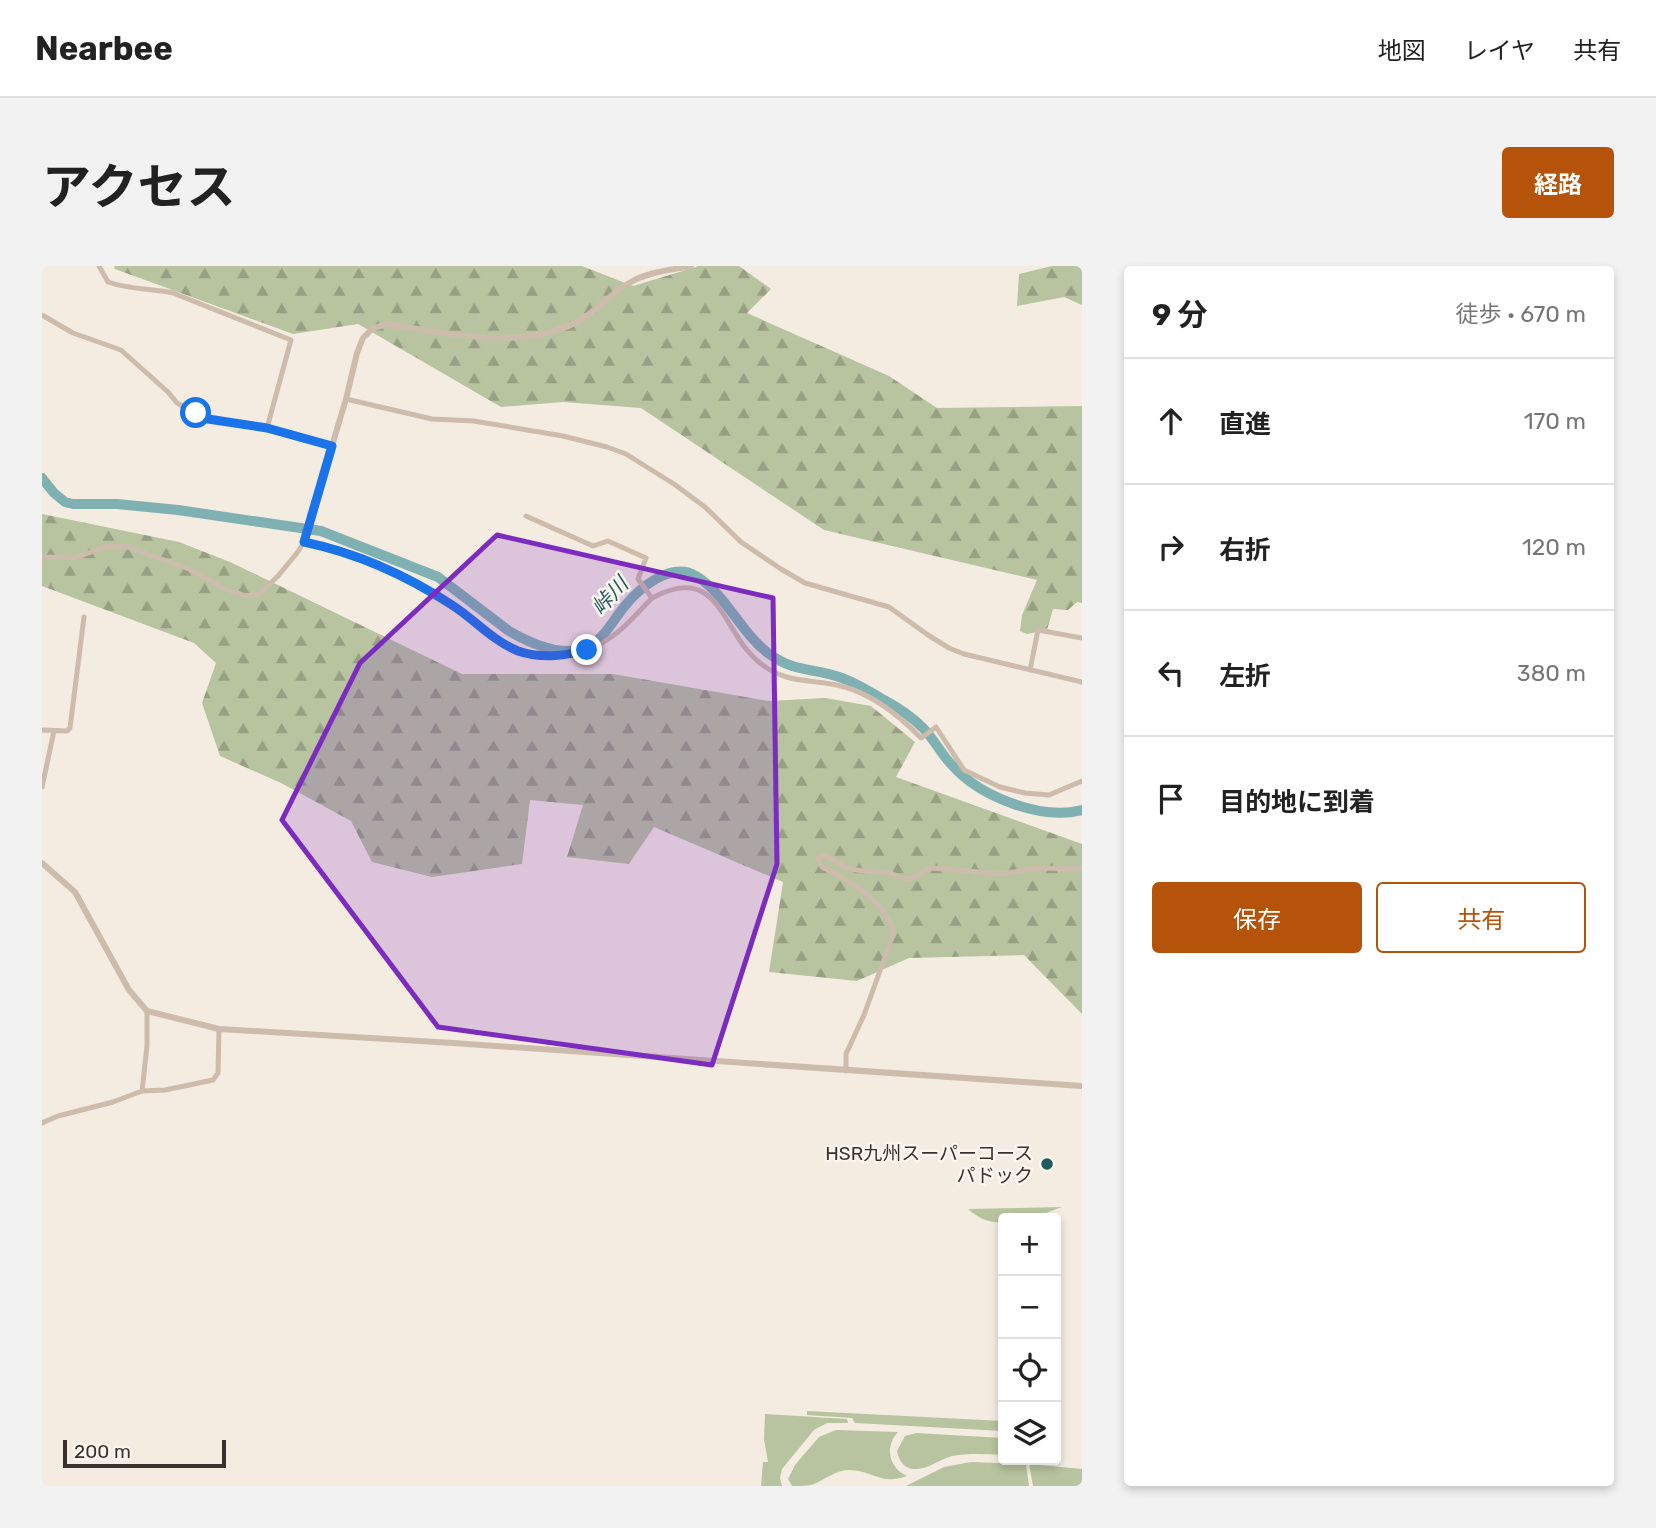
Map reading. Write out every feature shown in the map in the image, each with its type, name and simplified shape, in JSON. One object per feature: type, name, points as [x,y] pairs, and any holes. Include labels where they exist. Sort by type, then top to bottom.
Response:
[{"type":"street","points":[[99,266],[108,282],[122,287],[173,293],[292,340],[267,428]]},
{"type":"street","points":[[42,557],[75,558],[107,546],[128,547],[188,569],[223,588],[246,596],[259,594],[285,568],[304,542],[357,353],[363,338],[372,329],[386,324],[500,339],[523,337],[574,323],[632,281],[691,266]]},
{"type":"street","points":[[42,315],[73,333],[121,350],[177,403],[208,419],[267,428],[332,446]]},
{"type":"street","points":[[346,399],[432,419],[488,423],[564,436],[626,454],[705,507],[741,542],[805,583],[889,607],[949,648],[1082,682]]},
{"type":"street","points":[[526,516],[593,546],[608,541],[646,558],[638,579],[653,598]]},
{"type":"street","points":[[304,542],[334,548],[411,580],[457,608],[503,643],[518,651],[544,657],[587,650],[601,643],[615,635],[653,598],[667,590],[681,586],[695,590],[712,598],[723,610],[743,645],[758,661],[775,673],[791,680],[841,686],[874,701],[901,718],[921,738],[936,727],[964,770],[986,782],[1025,793],[1049,795],[1082,781]]},
{"type":"street","points":[[42,730],[66,731],[70,727],[84,617]]},
{"type":"street","points":[[1030,670],[1038,630],[1082,638]]},
{"type":"street","points":[[42,787],[54,731]]},
{"type":"street","points":[[846,1071],[846,1054],[864,1015],[894,932],[891,923],[877,904],[846,880],[822,867],[818,858],[830,856],[847,868],[863,873],[888,872],[902,879],[910,879],[933,868],[1001,874],[1037,868],[1082,869]]},
{"type":"street","points":[[42,863],[75,892],[129,990],[147,1011],[219,1029],[1082,1086]]},
{"type":"street","points":[[142,1091],[147,1046],[147,1011]]},
{"type":"street","points":[[42,1123],[142,1091],[165,1090],[213,1080],[218,1073],[219,1029]]},
{"type":"highlighted area","points":[[497,535],[773,598],[777,864],[712,1065],[438,1027],[282,820],[360,663]]},
{"type":"green space","points":[[114,266],[582,266],[633,286],[699,266],[739,266],[771,289],[747,313],[889,376],[937,408],[1082,406],[1082,603],[1077,602],[1068,610],[1053,609],[1047,630],[1027,634],[1020,631],[1022,615],[1037,580],[824,530],[641,408],[563,402],[501,407],[358,324],[293,334],[115,269]]},
{"type":"green space","points":[[1052,266],[1082,266],[1082,305],[1064,297],[1017,306],[1019,274]]},
{"type":"green space","points":[[42,514],[179,542],[230,562],[462,674],[613,674],[769,701],[825,698],[871,706],[915,742],[896,777],[1082,844],[1082,1014],[1024,955],[909,958],[857,981],[769,972],[783,882],[654,827],[629,864],[567,857],[583,805],[530,800],[522,864],[432,877],[372,862],[351,821],[283,784],[220,756],[202,703],[216,663],[194,643],[42,586]]},
{"type":"green space","points":[[1062,1207],[1046,1213],[998,1213],[998,1222],[984,1220],[968,1209]]},
{"type":"green space","points":[[807,1411],[998,1421],[998,1431],[855,1423],[852,1418],[807,1415]]},
{"type":"green space","points":[[765,1414],[847,1419],[848,1423],[827,1423],[814,1430],[782,1469],[782,1486],[761,1486],[763,1462],[768,1462],[764,1439]]},
{"type":"green space","points":[[836,1430],[898,1432],[891,1444],[890,1457],[896,1468],[907,1476],[890,1479],[844,1470],[814,1484],[792,1486],[788,1479],[795,1465],[819,1437]]},
{"type":"green space","points":[[916,1433],[998,1438],[998,1455],[952,1456],[924,1468],[911,1469],[903,1464],[897,1451],[905,1436]]},
{"type":"green space","points":[[971,1462],[1026,1465],[1029,1486],[906,1486],[944,1467]]},
{"type":"green space","points":[[1029,1465],[1082,1469],[1082,1486],[1033,1486]]},
{"type":"waterway","name":"峠川","points":[[42,478],[54,493],[65,502],[73,504],[117,504],[178,510],[321,531],[438,577],[509,631],[537,644],[559,650],[580,650],[595,643],[630,600],[647,585],[666,574],[686,572],[707,584],[749,635],[768,653],[787,664],[847,680],[899,709],[923,728],[952,765],[978,787],[1030,809],[1048,812],[1082,810]]},
{"type":"place","name":"HSR九州スーパーコース パドック","points":[[1047,1164]]},
{"type":"route","points":[[196,413],[208,419],[267,428],[332,446],[304,542],[334,548],[411,580],[518,651],[544,657],[587,650]]}]
